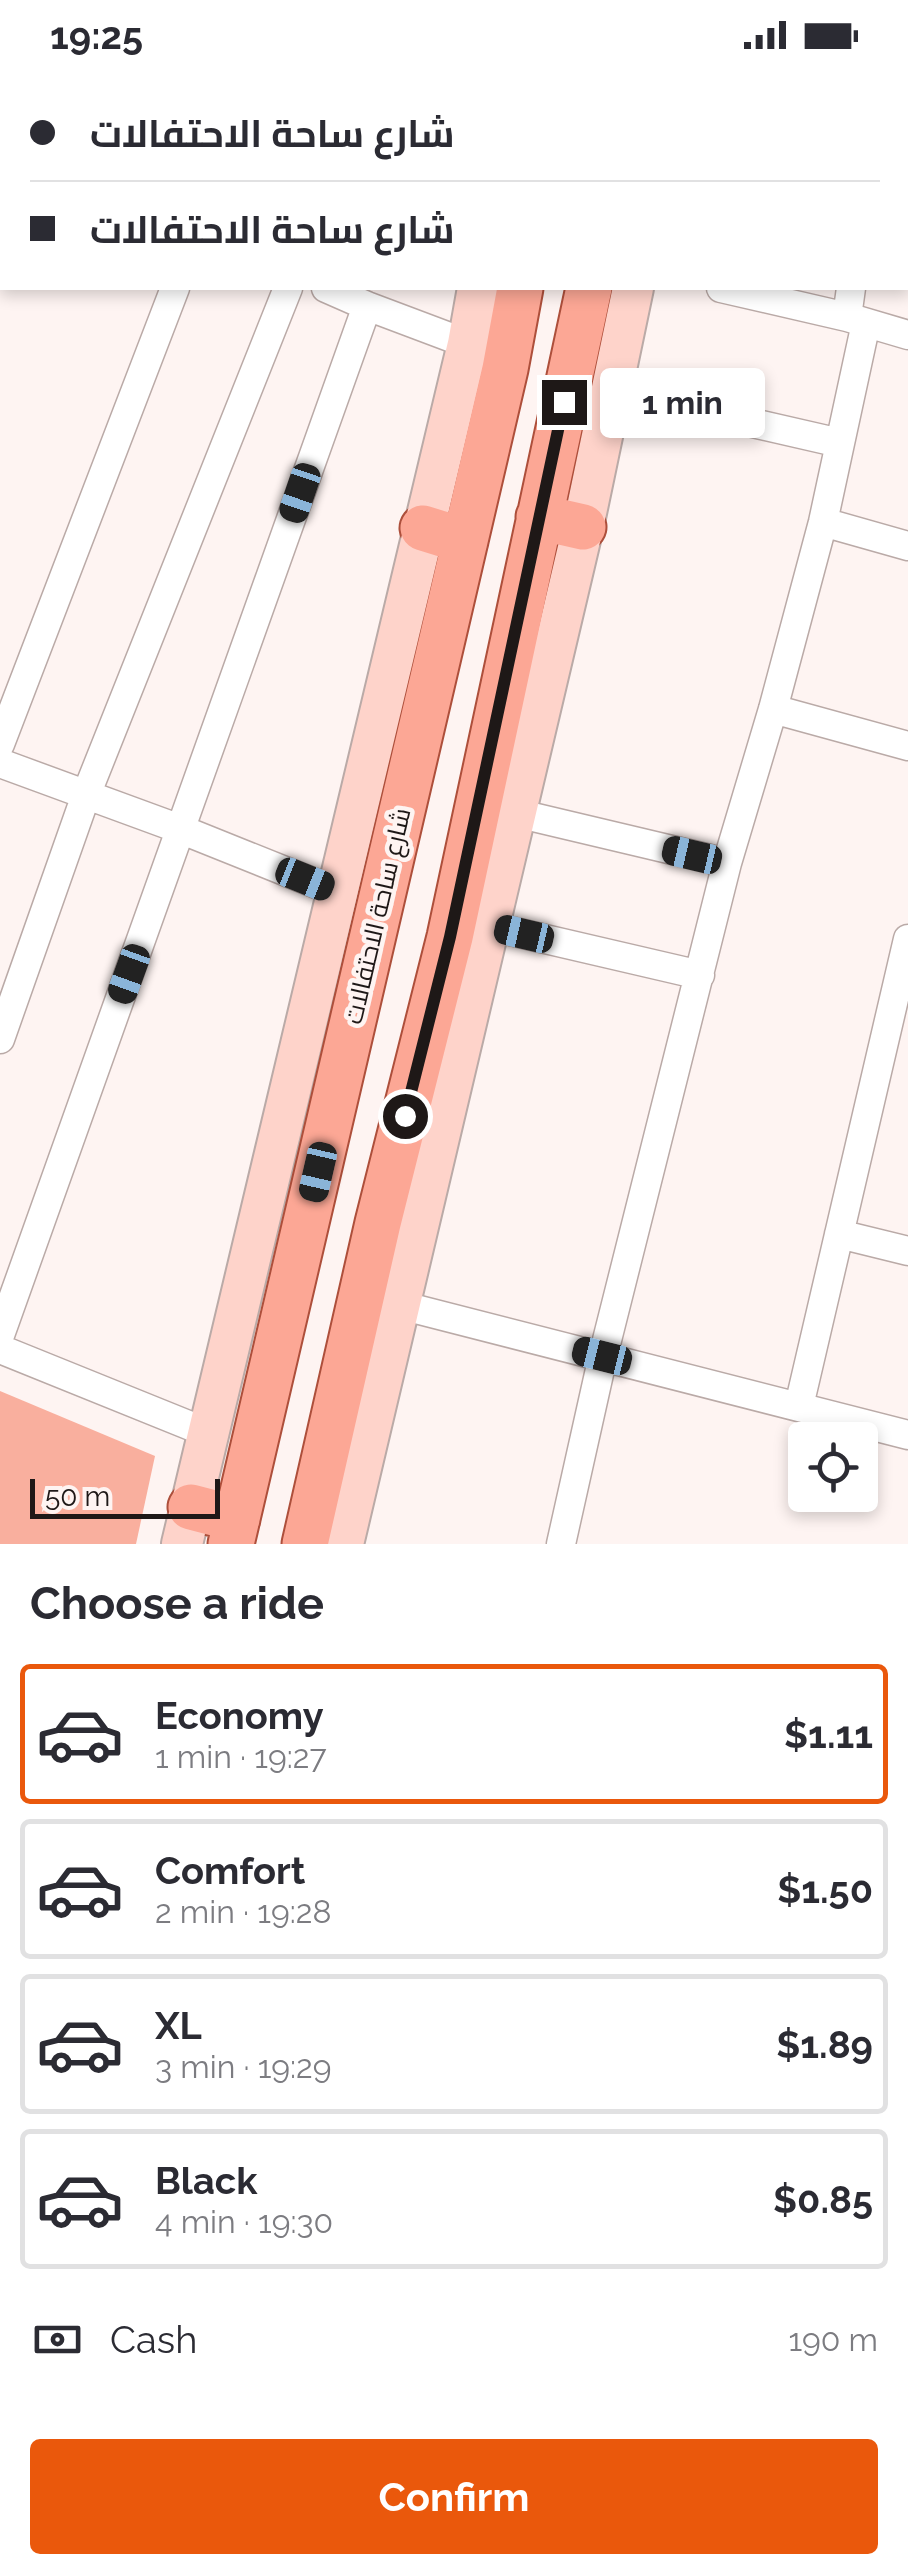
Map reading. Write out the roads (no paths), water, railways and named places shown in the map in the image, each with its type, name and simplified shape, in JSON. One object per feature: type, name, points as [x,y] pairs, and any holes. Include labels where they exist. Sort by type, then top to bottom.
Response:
[{"type":"main road","points":[[234,1532],[186,1525],[336,892],[444,534],[478,290]]},
{"type":"main road","name":"شارع ساحة الاحتفالات","points":[[234,1532],[309,1207],[444,534],[506,369],[520,290]]},
{"type":"main road","points":[[344,1544],[379,1308],[378,1223],[450,937],[589,290]]},
{"type":"main road","points":[[305,1544],[379,1308],[489,926],[583,527],[634,290]]},
{"type":"main road","points":[[539,517],[583,527]]},
{"type":"main road","points":[[309,1207],[341,1226],[378,1223]]},
{"type":"main road","points":[[290,1294],[308,1287],[328,1288],[379,1308]]},
{"type":"street","points":[[0,744],[174,290]]},
{"type":"street","points":[[0,1039],[86,795],[287,290]]},
{"type":"street","points":[[331,290],[468,344]]},
{"type":"street","points":[[729,290],[908,334]]},
{"type":"street","points":[[562,1544],[602,1356],[727,864],[823,522],[840,443],[856,320],[851,290]]},
{"type":"street","points":[[0,1335],[367,306]]},
{"type":"street","points":[[613,390],[840,443]]},
{"type":"street","points":[[823,522],[908,546]]},
{"type":"street","points":[[773,708],[908,746]]},
{"type":"street","points":[[0,763],[336,892]]},
{"type":"street","points":[[516,813],[727,864]]},
{"type":"street","points":[[489,926],[700,974]]},
{"type":"street","points":[[799,1406],[839,1234],[897,1041],[908,939]]},
{"type":"street","points":[[839,1234],[908,1251]]},
{"type":"street","points":[[379,1308],[602,1356],[908,1435]]},
{"type":"street","points":[[0,1349],[208,1433]]}]
